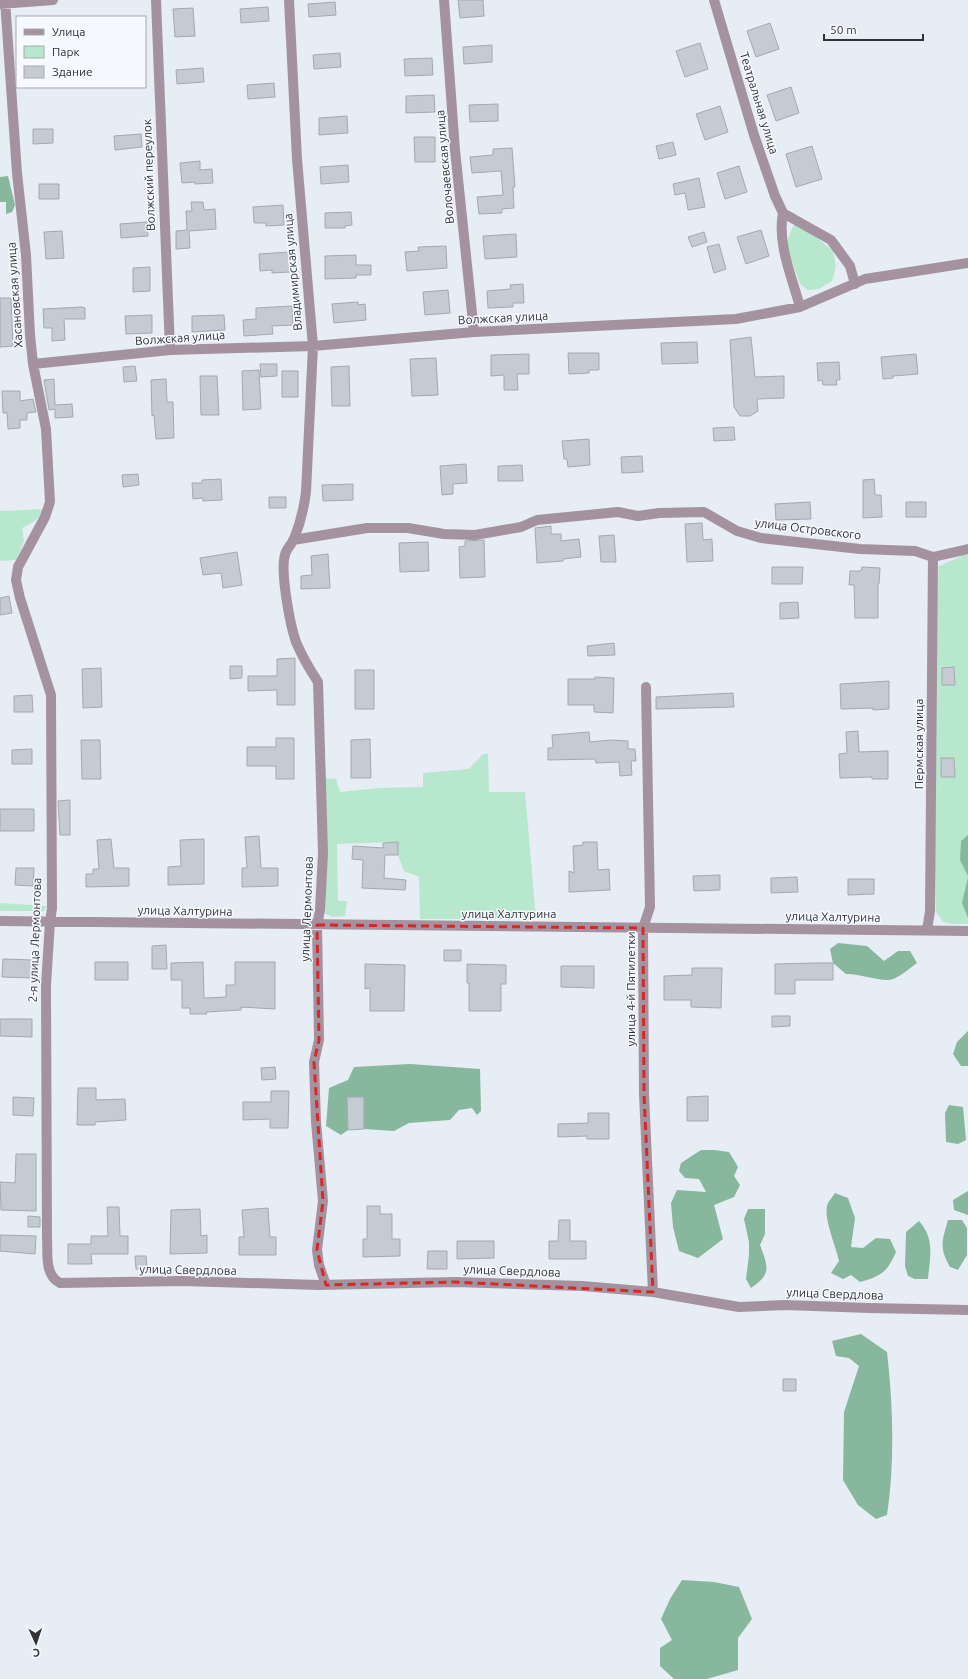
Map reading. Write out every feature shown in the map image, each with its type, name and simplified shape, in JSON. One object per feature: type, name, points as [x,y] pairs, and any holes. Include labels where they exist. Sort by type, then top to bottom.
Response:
[{"type":"street","points":[[3,2],[53,0]]},
{"type":"street","name":"Волжский переулок","points":[[156,0],[170,350]]},
{"type":"street","name":"Владимирская улица","points":[[289,0],[297,159],[313,346],[306,492],[304,509],[294,540]]},
{"type":"street","name":"Волочаевская улица","points":[[444,0],[455,150],[474,332]]},
{"type":"street","name":"Театральная улица","points":[[714,0],[754,135],[775,196],[783,213],[781,225],[783,247],[800,307]]},
{"type":"street","name":"Хасановская улица","points":[[3,2],[17,173],[26,255],[30,335],[33,364],[46,429],[50,502],[45,517],[33,536]]},
{"type":"street","points":[[783,213],[831,240],[850,266],[855,284]]},
{"type":"street","name":"Волжская улица","points":[[33,364],[170,350],[313,346],[474,332],[736,319],[800,307],[865,279],[968,263]]},
{"type":"street","name":"улица Островского","points":[[294,540],[368,528],[408,528],[444,534],[475,536],[521,527],[537,520],[618,512],[638,516],[658,513],[704,512],[737,531],[761,538],[860,549],[915,551],[933,557]]},
{"type":"street","name":"2-я улица Лермонтова","points":[[33,536],[18,566],[16,580],[20,598],[51,695],[52,908],[46,985],[47,1237],[49,1272],[55,1280]]},
{"type":"street","name":"улица Лермонтова","points":[[294,540],[285,555],[284,578],[291,621],[296,642],[309,669],[318,682],[323,853],[320,910],[317,925],[319,1040],[314,1062],[316,1122],[323,1201],[317,1250],[319,1266],[326,1285]]},
{"type":"street","points":[[933,557],[968,549]]},
{"type":"street","name":"Пермская улица","points":[[927,930],[930,910],[933,557]]},
{"type":"street","name":"улица 4-й Пятилетки","points":[[646,687],[650,907],[643,928],[644,1094],[653,1292]]},
{"type":"street","name":"улица Халтурина","points":[[0,921],[968,931]]},
{"type":"street","name":"улица Свердлова","points":[[55,1280],[60,1283],[182,1282],[326,1285],[455,1282],[582,1286],[653,1292],[739,1307],[785,1305],[968,1310]]},
{"type":"highlighted area","points":[[317,925],[643,928],[644,1094],[653,1292],[455,1282],[326,1285],[317,1250],[323,1201],[314,1062],[319,1040]]},
{"type":"green space","points":[[8,176],[15,205],[12,212],[6,214],[6,202],[0,202],[0,177]]},
{"type":"green space","points":[[794,224],[804,227],[833,251],[836,267],[832,281],[819,289],[808,290],[800,284],[787,248],[787,241]]},
{"type":"green space","points":[[46,509],[35,521],[22,528],[24,541],[16,560],[0,561],[0,511]]},
{"type":"green space","points":[[964,555],[968,555],[968,924],[952,924],[943,922],[936,912],[933,779],[937,583],[939,566]]},
{"type":"green space","points":[[483,754],[488,754],[489,792],[525,792],[536,919],[420,919],[419,877],[404,871],[398,855],[397,842],[337,844],[338,901],[347,901],[345,916],[333,917],[324,913],[324,778],[336,779],[340,792],[380,788],[423,787],[423,773],[469,769]]},
{"type":"green space","points":[[968,835],[968,876],[960,860],[961,841]]},
{"type":"green space","points":[[968,877],[968,918],[962,903]]},
{"type":"green space","points":[[0,903],[47,906],[44,911],[0,911]]},
{"type":"green space","points":[[838,943],[867,946],[884,961],[898,951],[910,951],[917,963],[899,976],[889,980],[846,974],[833,963],[830,949]]},
{"type":"green space","points":[[968,1031],[968,1066],[961,1066],[953,1054],[957,1042]]},
{"type":"green space","points":[[410,1064],[480,1069],[481,1111],[477,1115],[472,1108],[459,1110],[450,1120],[409,1123],[394,1131],[364,1129],[364,1097],[347,1098],[348,1130],[341,1135],[326,1126],[329,1088],[348,1080],[354,1067]]},
{"type":"green space","points":[[949,1105],[963,1107],[966,1140],[958,1144],[946,1142],[945,1113]]},
{"type":"green space","points":[[701,1150],[729,1152],[738,1167],[734,1176],[740,1185],[734,1197],[714,1205],[723,1239],[698,1258],[679,1251],[673,1227],[671,1203],[677,1190],[706,1192],[699,1179],[685,1178],[679,1171],[681,1163]]},
{"type":"green space","points":[[968,1191],[968,1215],[954,1210],[953,1200]]},
{"type":"green space","points":[[835,1193],[848,1198],[855,1218],[851,1247],[863,1248],[876,1238],[890,1239],[896,1252],[886,1269],[874,1278],[860,1282],[851,1275],[843,1279],[831,1273],[839,1261],[827,1215],[828,1203]]},
{"type":"green space","points":[[748,1209],[765,1209],[765,1234],[760,1245],[765,1259],[766,1270],[765,1274],[758,1283],[751,1288],[746,1279],[749,1242],[744,1219]]},
{"type":"green space","points":[[948,1220],[962,1220],[967,1228],[967,1255],[958,1270],[950,1267],[944,1255],[943,1239]]},
{"type":"green space","points":[[919,1221],[927,1234],[929,1241],[930,1255],[928,1279],[915,1279],[908,1276],[905,1266],[906,1232]]},
{"type":"green space","points":[[861,1334],[887,1352],[889,1372],[892,1413],[890,1495],[887,1515],[876,1519],[858,1505],[843,1480],[844,1412],[859,1366],[849,1358],[836,1356],[832,1341]]},
{"type":"green space","points":[[682,1580],[714,1582],[739,1587],[752,1619],[738,1638],[738,1670],[707,1679],[674,1679],[660,1666],[660,1648],[672,1640],[661,1619],[670,1599]]},
{"type":"building","points":[[458,0],[483,0],[484,16],[460,18]]},
{"type":"building","points":[[335,2],[336,15],[309,17],[308,4]]},
{"type":"building","points":[[268,7],[269,21],[241,23],[240,9]]},
{"type":"building","points":[[193,8],[195,36],[175,37],[173,9]]},
{"type":"building","points":[[770,23],[779,49],[756,57],[747,31]]},
{"type":"building","points":[[700,43],[708,69],[685,77],[676,51]]},
{"type":"building","points":[[492,45],[492,62],[464,64],[463,47]]},
{"type":"building","points":[[340,53],[341,67],[314,69],[313,55]]},
{"type":"building","points":[[432,58],[433,75],[405,76],[404,59]]},
{"type":"building","points":[[203,68],[204,82],[177,84],[176,70]]},
{"type":"building","points":[[274,83],[275,97],[248,99],[247,85]]},
{"type":"building","points":[[791,87],[799,113],[776,121],[767,95]]},
{"type":"building","points":[[434,95],[435,112],[406,113],[406,96]]},
{"type":"building","points":[[498,104],[498,121],[470,122],[469,105]]},
{"type":"building","points":[[720,106],[728,132],[705,140],[696,114]]},
{"type":"building","points":[[347,116],[348,133],[319,135],[319,118]]},
{"type":"building","points":[[33,129],[53,129],[53,143],[33,144]]},
{"type":"building","points":[[141,134],[142,147],[115,150],[114,136]]},
{"type":"building","points":[[414,137],[435,137],[435,162],[415,162]]},
{"type":"building","points":[[673,142],[676,155],[659,159],[656,146]]},
{"type":"building","points":[[812,146],[822,179],[796,187],[786,154]]},
{"type":"building","points":[[512,148],[515,187],[513,187],[514,208],[502,209],[502,213],[479,214],[477,197],[503,195],[501,171],[472,173],[470,157],[493,155],[493,149]]},
{"type":"building","points":[[200,161],[200,170],[212,169],[213,183],[182,183],[180,163]]},
{"type":"building","points":[[348,165],[349,182],[321,184],[320,167]]},
{"type":"building","points":[[739,166],[747,192],[725,199],[717,173]]},
{"type":"building","points":[[699,178],[705,207],[688,210],[685,193],[675,195],[673,184]]},
{"type":"building","points":[[39,184],[59,184],[59,199],[39,199]]},
{"type":"building","points":[[191,202],[203,202],[204,210],[215,209],[216,229],[189,231],[190,248],[176,249],[176,231],[187,230],[186,211],[192,211]]},
{"type":"building","points":[[283,205],[284,225],[266,226],[266,223],[254,223],[253,207]]},
{"type":"building","points":[[351,212],[352,225],[345,226],[345,228],[325,228],[325,213]]},
{"type":"building","points":[[147,222],[148,236],[121,238],[120,224]]},
{"type":"building","points":[[761,230],[769,256],[746,264],[737,237]]},
{"type":"building","points":[[62,231],[64,258],[46,259],[44,232]]},
{"type":"building","points":[[704,232],[707,242],[692,247],[688,237]]},
{"type":"building","points":[[516,234],[517,257],[485,259],[483,236]]},
{"type":"building","points":[[719,244],[726,269],[714,273],[707,247]]},
{"type":"building","points":[[446,246],[447,268],[407,271],[405,252],[419,251],[418,247]]},
{"type":"building","points":[[290,252],[291,272],[272,273],[272,270],[260,271],[259,254]]},
{"type":"building","points":[[356,255],[356,265],[371,265],[371,275],[356,275],[356,278],[325,279],[325,256]]},
{"type":"building","points":[[150,267],[150,291],[133,292],[133,268]]},
{"type":"building","points":[[523,284],[524,303],[513,303],[513,307],[488,308],[487,291],[511,289],[510,285]]},
{"type":"building","points":[[448,290],[450,313],[425,315],[423,292]]},
{"type":"building","points":[[0,298],[11,298],[13,346],[0,347]]},
{"type":"building","points":[[358,302],[358,305],[365,304],[366,320],[334,323],[332,304]]},
{"type":"building","points":[[292,306],[293,325],[272,326],[273,334],[244,336],[243,320],[256,319],[256,308]]},
{"type":"building","points":[[85,308],[85,319],[64,319],[65,340],[52,341],[52,328],[44,328],[43,309]]},
{"type":"building","points":[[152,315],[152,333],[126,334],[125,316]]},
{"type":"building","points":[[224,315],[225,330],[192,332],[192,316]]},
{"type":"building","points":[[751,337],[755,377],[784,376],[784,398],[757,399],[758,411],[750,416],[740,416],[734,407],[730,340]]},
{"type":"building","points":[[697,342],[698,363],[662,364],[661,343]]},
{"type":"building","points":[[568,353],[599,353],[599,370],[589,370],[589,373],[569,374]]},
{"type":"building","points":[[529,354],[529,374],[517,374],[518,390],[504,390],[504,375],[491,376],[491,355]]},
{"type":"building","points":[[916,354],[918,374],[893,376],[893,378],[883,379],[881,357]]},
{"type":"building","points":[[436,358],[438,395],[412,396],[410,359]]},
{"type":"building","points":[[839,362],[840,380],[836,380],[837,385],[823,385],[822,380],[818,381],[817,363]]},
{"type":"building","points":[[260,364],[277,364],[277,376],[261,377]]},
{"type":"building","points":[[135,366],[137,381],[124,382],[123,367]]},
{"type":"building","points":[[349,366],[350,406],[332,406],[331,367]]},
{"type":"building","points":[[259,370],[261,409],[243,410],[242,371]]},
{"type":"building","points":[[282,371],[298,371],[298,397],[282,397]]},
{"type":"building","points":[[200,376],[217,376],[219,415],[201,415]]},
{"type":"building","points":[[54,379],[55,405],[72,404],[73,417],[55,418],[55,409],[49,410],[44,380]]},
{"type":"building","points":[[166,379],[167,402],[173,402],[174,438],[156,439],[154,415],[152,416],[151,380]]},
{"type":"building","points":[[2,391],[20,391],[20,401],[33,399],[36,412],[27,413],[27,420],[20,420],[20,428],[8,429],[7,413],[3,413]]},
{"type":"building","points":[[734,427],[735,440],[714,441],[713,428]]},
{"type":"building","points":[[589,439],[590,465],[568,467],[567,459],[564,459],[562,441]]},
{"type":"building","points":[[642,456],[643,472],[622,473],[621,457]]},
{"type":"building","points":[[466,464],[467,483],[453,484],[453,494],[442,495],[440,466]]},
{"type":"building","points":[[522,465],[523,481],[498,481],[498,466]]},
{"type":"building","points":[[138,474],[139,485],[123,487],[122,475]]},
{"type":"building","points":[[221,479],[222,500],[203,501],[203,498],[193,499],[192,483],[202,483],[202,480]]},
{"type":"building","points":[[874,479],[875,495],[881,495],[882,517],[863,518],[863,480]]},
{"type":"building","points":[[353,484],[353,500],[323,501],[322,485]]},
{"type":"building","points":[[269,497],[286,497],[286,508],[269,508]]},
{"type":"building","points":[[810,502],[811,519],[776,520],[775,504]]},
{"type":"building","points":[[906,502],[926,502],[926,517],[906,517]]},
{"type":"building","points":[[702,523],[703,540],[712,539],[713,561],[687,562],[685,524]]},
{"type":"building","points":[[551,526],[551,534],[561,534],[561,541],[579,539],[581,557],[563,559],[563,561],[537,563],[535,528]]},
{"type":"building","points":[[614,535],[616,562],[601,562],[599,536]]},
{"type":"building","points":[[484,540],[485,577],[460,578],[459,547],[465,546],[465,541]]},
{"type":"building","points":[[428,542],[429,571],[400,572],[399,543]]},
{"type":"building","points":[[237,552],[242,585],[223,588],[221,573],[203,575],[200,558]]},
{"type":"building","points":[[328,554],[330,588],[301,589],[301,576],[312,575],[311,556]]},
{"type":"building","points":[[772,567],[803,567],[802,584],[772,584]]},
{"type":"building","points":[[862,567],[880,568],[878,584],[878,618],[855,618],[854,585],[849,585],[850,571],[861,571]]},
{"type":"building","points":[[9,596],[12,613],[0,615],[0,598]]},
{"type":"building","points":[[798,602],[799,618],[780,619],[780,603]]},
{"type":"building","points":[[614,643],[615,655],[588,656],[587,646]]},
{"type":"building","points":[[295,658],[295,705],[277,705],[277,690],[248,691],[248,676],[277,676],[277,659]]},
{"type":"building","points":[[230,666],[242,666],[242,678],[230,679]]},
{"type":"building","points":[[954,667],[955,685],[942,685],[942,668]]},
{"type":"building","points":[[101,668],[102,707],[83,708],[82,669]]},
{"type":"building","points":[[355,670],[374,670],[374,709],[355,709]]},
{"type":"building","points":[[595,677],[614,678],[613,713],[594,712],[594,705],[568,705],[568,679],[595,679]]},
{"type":"building","points":[[889,681],[889,709],[841,709],[840,684]]},
{"type":"building","points":[[733,693],[734,707],[656,709],[656,697]]},
{"type":"building","points":[[32,695],[33,712],[14,712],[14,696]]},
{"type":"building","points":[[858,731],[859,752],[888,751],[888,779],[872,779],[872,777],[840,778],[839,754],[847,753],[846,732]]},
{"type":"building","points":[[589,732],[590,742],[610,740],[628,741],[628,749],[635,749],[636,761],[631,761],[632,775],[620,776],[619,762],[596,763],[595,759],[548,760],[548,748],[553,748],[552,735]]},
{"type":"building","points":[[276,738],[294,738],[294,779],[276,779],[276,766],[247,766],[247,747],[276,747]]},
{"type":"building","points":[[370,739],[371,778],[351,778],[351,740]]},
{"type":"building","points":[[81,740],[100,740],[101,779],[82,779]]},
{"type":"building","points":[[32,749],[32,764],[12,764],[12,750]]},
{"type":"building","points":[[941,758],[954,758],[955,777],[941,777]]},
{"type":"building","points":[[70,800],[70,835],[60,835],[58,801]]},
{"type":"building","points":[[0,809],[34,809],[34,831],[0,831]]},
{"type":"building","points":[[259,836],[261,868],[278,868],[278,886],[242,887],[242,868],[247,868],[245,837]]},
{"type":"building","points":[[111,839],[114,868],[129,868],[129,886],[86,887],[86,874],[93,874],[93,869],[99,869],[97,840]]},
{"type":"building","points":[[204,839],[204,884],[168,885],[168,867],[181,866],[180,840]]},
{"type":"building","points":[[398,842],[398,855],[385,855],[384,878],[406,880],[405,890],[362,888],[363,860],[352,859],[353,846],[383,848],[383,843]]},
{"type":"building","points":[[583,842],[597,842],[598,870],[609,869],[610,890],[569,892],[569,871],[574,873],[573,846],[583,845]]},
{"type":"building","points":[[16,868],[34,868],[33,886],[15,885]]},
{"type":"building","points":[[720,875],[720,890],[694,891],[693,876]]},
{"type":"building","points":[[797,877],[798,892],[771,893],[771,878]]},
{"type":"building","points":[[848,879],[874,879],[874,894],[848,895]]},
{"type":"building","points":[[166,945],[167,969],[152,969],[152,946]]},
{"type":"building","points":[[444,950],[461,950],[461,961],[444,961]]},
{"type":"building","points":[[3,959],[33,960],[32,978],[2,977]]},
{"type":"building","points":[[95,962],[128,962],[128,980],[95,980]]},
{"type":"building","points":[[203,962],[204,998],[226,997],[226,985],[235,985],[235,962],[275,962],[275,1009],[241,1007],[241,1010],[206,1012],[207,1014],[190,1014],[190,1008],[182,1008],[182,980],[171,980],[171,963]]},
{"type":"building","points":[[833,963],[833,980],[795,980],[795,994],[775,994],[775,964]]},
{"type":"building","points":[[365,964],[405,965],[404,1011],[370,1011],[370,988],[365,989]]},
{"type":"building","points":[[467,964],[506,965],[506,984],[501,984],[501,1011],[469,1011]]},
{"type":"building","points":[[561,966],[594,966],[594,988],[561,987]]},
{"type":"building","points":[[692,968],[722,968],[721,1008],[691,1007],[691,1000],[664,1000],[664,976],[692,975]]},
{"type":"building","points":[[772,1016],[790,1016],[790,1026],[772,1027]]},
{"type":"building","points":[[0,1019],[32,1019],[32,1037],[0,1036]]},
{"type":"building","points":[[275,1067],[276,1079],[262,1080],[261,1068]]},
{"type":"building","points":[[78,1088],[96,1088],[96,1100],[125,1099],[126,1120],[95,1122],[95,1125],[77,1125]]},
{"type":"building","points":[[271,1091],[289,1091],[288,1128],[270,1128],[270,1119],[243,1120],[243,1102],[271,1102]]},
{"type":"building","points":[[708,1096],[708,1121],[687,1121],[687,1097]]},
{"type":"building","points":[[13,1097],[34,1098],[33,1116],[13,1115]]},
{"type":"building","points":[[347,1097],[364,1097],[364,1129],[348,1130]]},
{"type":"building","points":[[588,1113],[609,1113],[609,1139],[587,1139],[587,1136],[558,1137],[558,1124],[588,1123]]},
{"type":"building","points":[[16,1154],[36,1154],[36,1211],[1,1210],[0,1182],[15,1183]]},
{"type":"building","points":[[367,1206],[380,1206],[380,1214],[392,1214],[392,1239],[400,1239],[400,1256],[363,1257],[363,1239],[367,1239]]},
{"type":"building","points":[[107,1207],[119,1207],[120,1236],[128,1236],[128,1254],[91,1254],[92,1264],[68,1264],[68,1244],[91,1244],[91,1236],[108,1236]]},
{"type":"building","points":[[268,1208],[270,1237],[276,1237],[276,1255],[239,1255],[239,1237],[244,1237],[242,1210]]},
{"type":"building","points":[[200,1209],[201,1236],[207,1235],[207,1253],[170,1254],[171,1210]]},
{"type":"building","points":[[28,1216],[40,1217],[40,1227],[28,1227]]},
{"type":"building","points":[[559,1220],[570,1220],[570,1241],[586,1241],[586,1259],[549,1259],[549,1241],[558,1241]]},
{"type":"building","points":[[0,1235],[36,1236],[35,1254],[0,1251]]},
{"type":"building","points":[[457,1241],[494,1241],[494,1258],[457,1259]]},
{"type":"building","points":[[428,1251],[447,1251],[447,1269],[427,1269]]},
{"type":"building","points":[[135,1256],[146,1256],[147,1269],[136,1269]]},
{"type":"building","points":[[783,1379],[796,1379],[796,1391],[783,1391]]}]
